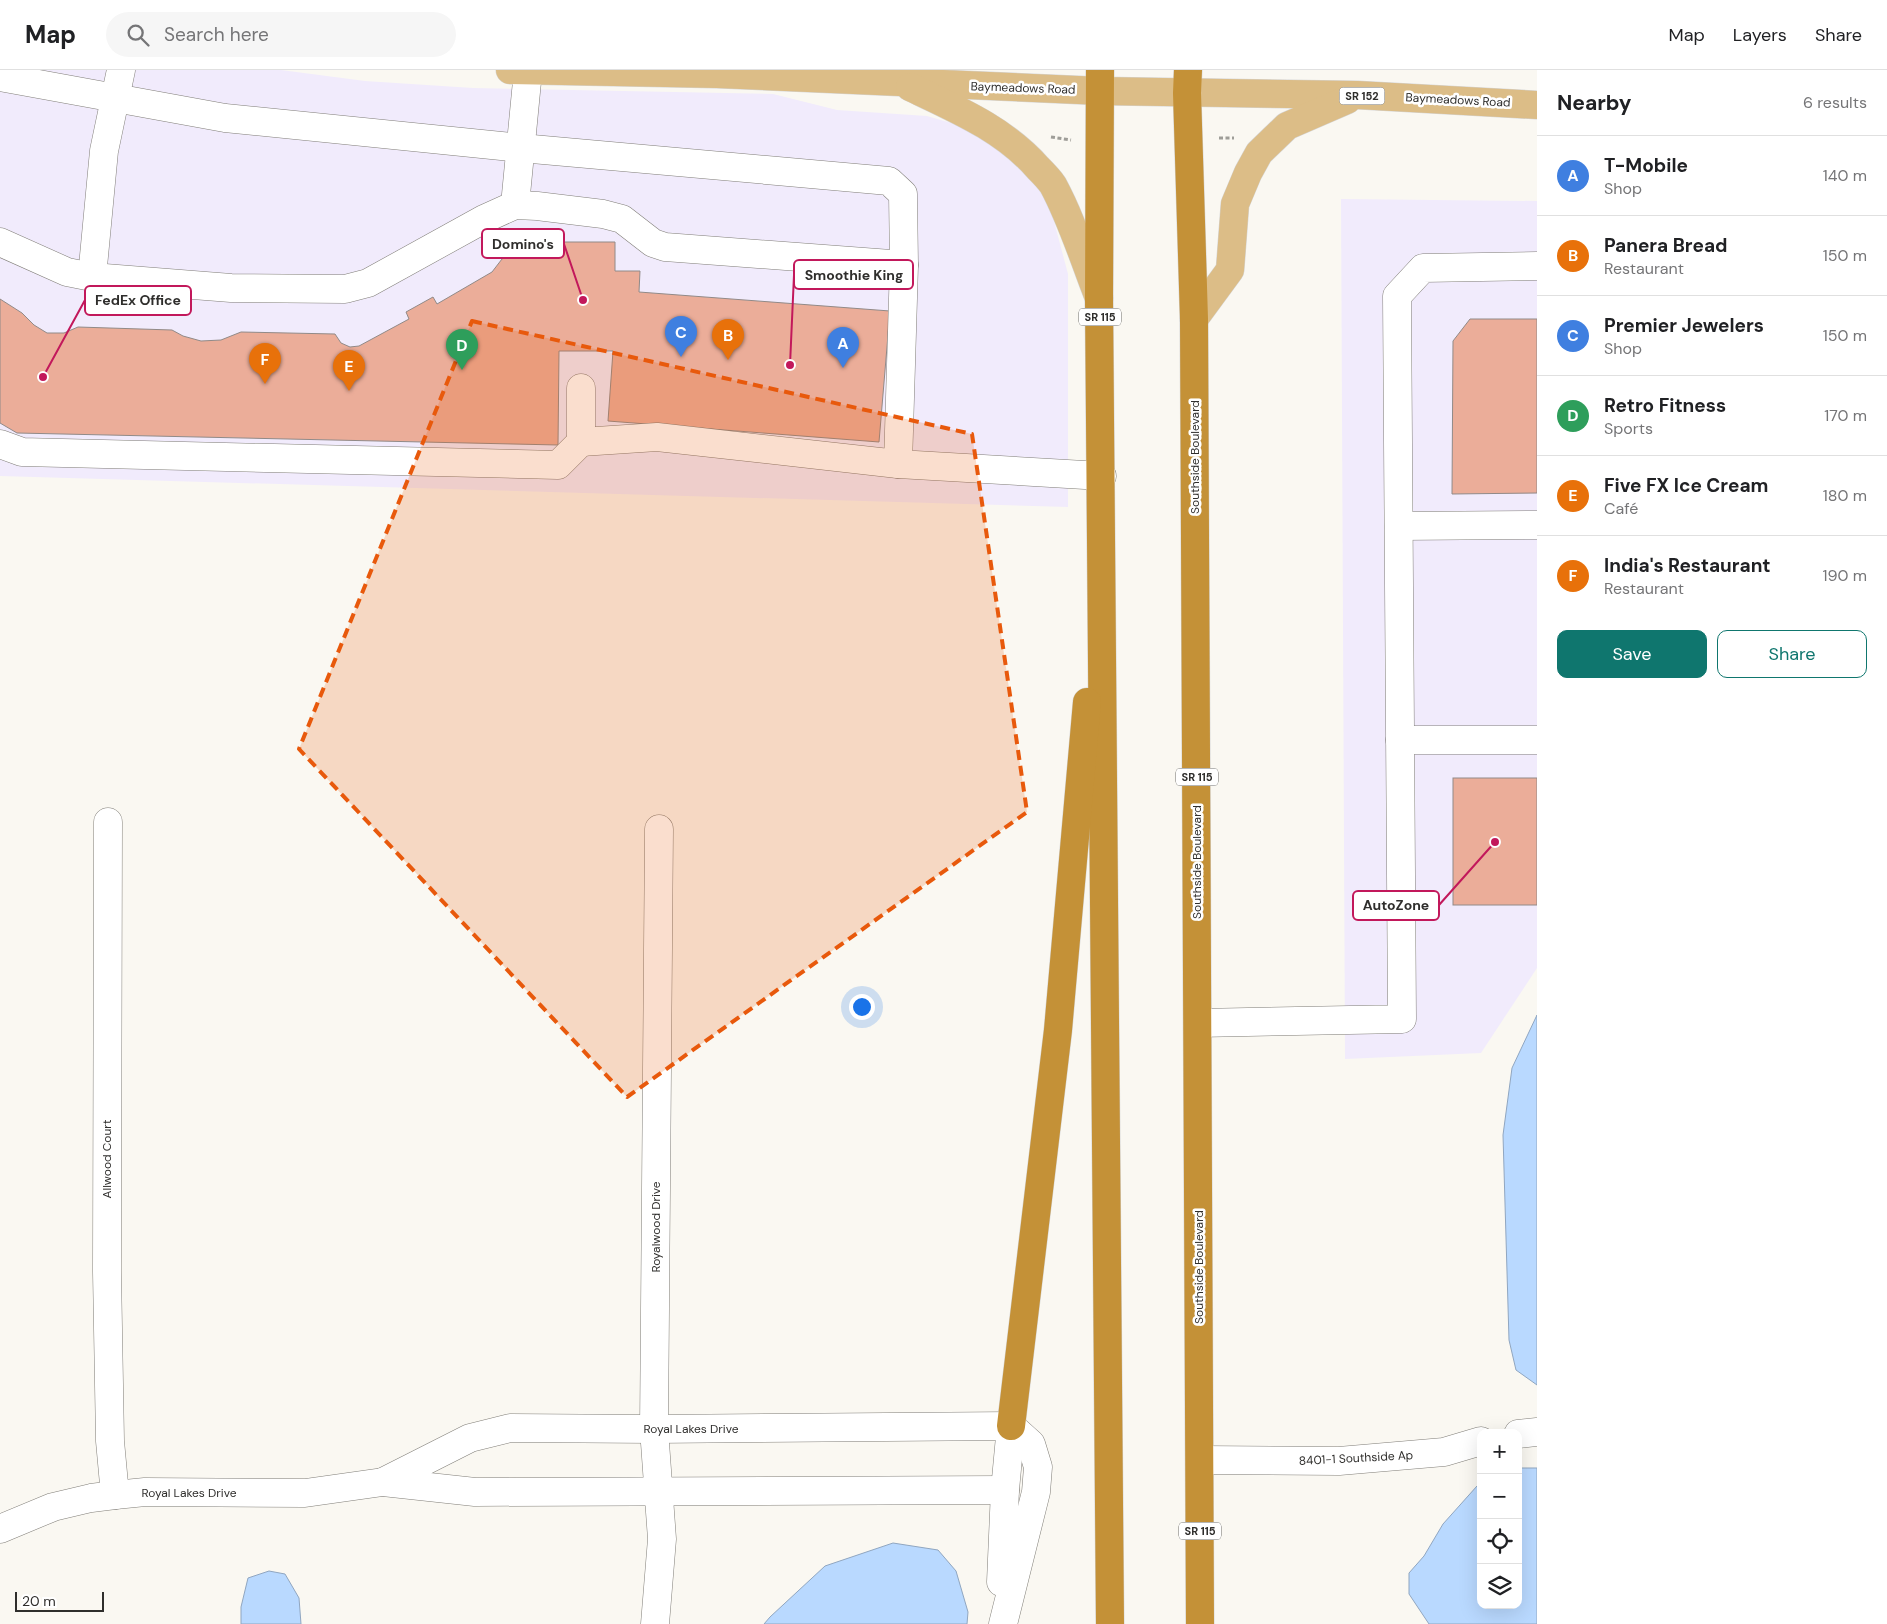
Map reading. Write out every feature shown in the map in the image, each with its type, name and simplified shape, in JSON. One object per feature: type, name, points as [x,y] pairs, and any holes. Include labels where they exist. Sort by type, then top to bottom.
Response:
[{"type":"highway","name":"SR 115","points":[[1100,80],[1099,299],[1102,476],[1110,1624]]},
{"type":"highway","name":"Southside Boulevard","points":[[1187,82],[1194,320],[1200,1624]]},
{"type":"highway","points":[[1011,1426],[1058,1030],[1102,544]]},
{"type":"main road","name":"Baymeadows Road","points":[[519,70],[717,74],[900,82],[1100,80],[1187,82],[1357,96],[1537,105]]},
{"type":"main road","points":[[900,82],[972,117],[1009,139],[1031,160],[1052,184],[1099,299]]},
{"type":"main road","points":[[1194,320],[1230,270],[1235,204],[1248,173],[1261,150],[1287,126],[1357,96]]},
{"type":"street","points":[[92,277],[104,151],[121,70]]},
{"type":"street","points":[[515,205],[521,148],[519,70]]},
{"type":"street","points":[[0,77],[225,118],[889,182],[903,194],[904,265],[898,464]]},
{"type":"street","points":[[0,242],[67,272],[92,277],[231,288],[345,289],[368,283],[478,222],[515,205],[603,214],[622,219],[653,243],[665,247],[904,265]]},
{"type":"street","points":[[1198,1023],[1402,1019],[1397,296],[1423,268],[1537,266]]},
{"type":"street","points":[[581,388],[581,442]]},
{"type":"street","points":[[0,444],[22,452],[558,465],[581,442],[657,437],[898,464],[1102,476]]},
{"type":"street","points":[[1399,526],[1537,525]]},
{"type":"street","points":[[1400,740],[1537,740]]},
{"type":"street","name":"Allwood Court","points":[[108,822],[107,1272],[110,1441],[115,1495]]},
{"type":"street","name":"Royalwood Drive","points":[[656,1624],[662,1539],[654,1429],[659,829]]},
{"type":"street","points":[[1001,1624],[1005,1490],[1011,1426]]},
{"type":"street","points":[[1001,1624],[1036,1492],[1038,1467],[1031,1444],[1011,1426]]},
{"type":"street","name":"Royal Lakes Drive","points":[[383,1482],[470,1438],[510,1428],[654,1429],[1011,1426]]},
{"type":"street","points":[[1522,1434],[1537,1432]]},
{"type":"street","name":"8401-1 Southside Ap","points":[[1200,1460],[1339,1461],[1444,1452],[1477,1442]]},
{"type":"street","name":"Royal Lakes Drive","points":[[0,1529],[53,1507],[91,1498],[115,1495],[145,1492],[305,1493],[383,1482],[475,1492],[1005,1490]]},
{"type":"path","points":[[1046,132],[1052,138],[1071,140]]},
{"type":"highlighted area","points":[[472,321],[972,434],[1027,812],[627,1097],[299,749]]},
{"type":"shaded area","points":[[0,70],[281,70],[365,81],[473,88],[773,94],[837,110],[927,116],[965,127],[998,142],[1032,177],[1051,210],[1068,274],[1068,507],[0,476]]},
{"type":"shaded area","points":[[1341,199],[1537,201],[1537,968],[1481,1053],[1345,1059]]},
{"type":"water","points":[[1537,1015],[1537,1385],[1516,1370],[1509,1340],[1503,1135],[1512,1068]]},
{"type":"water","points":[[1522,1468],[1537,1468],[1537,1624],[1429,1624],[1409,1594],[1409,1573],[1424,1556],[1443,1524],[1477,1486],[1477,1609],[1522,1609]]},
{"type":"water","points":[[893,1543],[938,1550],[956,1571],[968,1612],[967,1624],[764,1624],[825,1566]]},
{"type":"water","points":[[269,1571],[285,1574],[299,1598],[301,1624],[241,1624],[241,1607],[248,1578]]},
{"type":"building","points":[[531,242],[615,242],[615,271],[640,271],[639,292],[890,311],[879,442],[608,421],[613,351],[559,351],[558,445],[17,433],[0,423],[0,299],[22,313],[34,325],[47,333],[64,333],[78,327],[172,330],[183,336],[201,341],[221,340],[241,332],[335,334],[341,343],[350,347],[359,346],[409,319],[406,312],[433,297],[437,304],[492,272],[502,259]]},
{"type":"building","points":[[1470,319],[1537,319],[1537,493],[1452,494],[1453,341]]},
{"type":"building","points":[[1453,778],[1537,778],[1537,905],[1453,905]]},
{"type":"place","name":"Domino's","points":[[583,300]]},
{"type":"place","name":"Premier Jewelers","points":[[681,357]]},
{"type":"place","name":"Panera Bread","points":[[728,360]]},
{"type":"place","name":"Smoothie King","points":[[790,365]]},
{"type":"place","name":"T-Mobile","points":[[843,368]]},
{"type":"place","name":"Retro Fitness","points":[[462,370]]},
{"type":"place","name":"FedEx Office","points":[[43,377]]},
{"type":"place","name":"India's Restaurant","points":[[265,384]]},
{"type":"place","name":"Five FX Ice Cream","points":[[349,391]]},
{"type":"place","name":"AutoZone","points":[[1495,842]]}]
